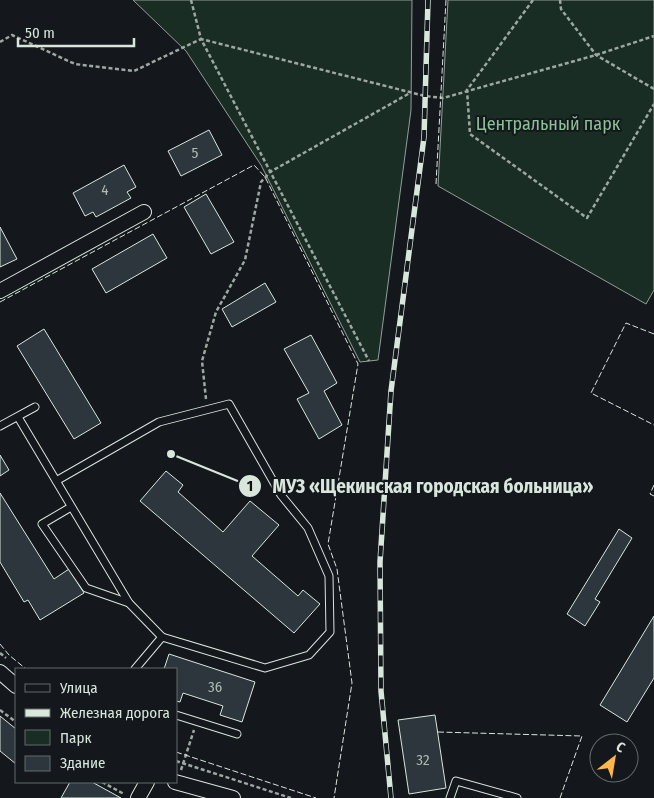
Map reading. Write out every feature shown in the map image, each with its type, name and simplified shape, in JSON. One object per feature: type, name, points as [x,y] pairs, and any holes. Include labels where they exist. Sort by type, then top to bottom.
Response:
[{"type":"street","points":[[0,291],[144,212]]},
{"type":"street","points":[[0,672],[15,685]]},
{"type":"street","points":[[138,798],[146,783]]},
{"type":"street","points":[[178,783],[233,798]]},
{"type":"lane","points":[[18,417],[56,481],[129,603],[162,636],[266,668],[309,655],[330,632],[329,576],[308,528],[281,495],[229,404],[159,422],[56,481]]},
{"type":"lane","points":[[0,426],[35,406]]},
{"type":"lane","points":[[71,506],[42,524],[86,588],[129,603]]},
{"type":"lane","points":[[136,668],[162,636]]},
{"type":"lane","points":[[178,716],[237,734]]},
{"type":"lane","points":[[450,798],[456,781],[517,798]]},
{"type":"path","points":[[191,0],[201,39],[368,362]]},
{"type":"path","points":[[533,0],[467,90],[470,134],[587,218],[654,104]]},
{"type":"path","points":[[560,0],[561,9],[596,55],[654,89]]},
{"type":"path","points":[[0,42],[12,35],[75,64],[134,71],[201,39],[411,92],[443,98],[596,55],[654,36]]},
{"type":"path","points":[[207,410],[202,361],[216,312],[244,260],[261,182],[270,172],[411,92]]},
{"type":"path","points":[[0,710],[15,721]]},
{"type":"path","points":[[178,776],[198,722]]},
{"type":"path","points":[[178,762],[291,798]]},
{"type":"path","points":[[104,783],[131,798]]},
{"type":"green space","points":[[133,0],[412,0],[411,110],[378,360],[360,362],[261,165],[186,51]]},
{"type":"green space","name":"Центральный парк","points":[[448,0],[654,0],[654,290],[646,304],[438,186]]},
{"type":"building","points":[[209,130],[222,155],[181,176],[168,151]]},
{"type":"building","points":[[124,165],[136,187],[127,192],[131,198],[96,217],[93,212],[85,216],[73,193]]},
{"type":"building","points":[[206,194],[234,242],[211,254],[184,207]]},
{"type":"building","points":[[0,227],[17,259],[0,267]]},
{"type":"building","points":[[153,234],[167,258],[106,293],[92,269]]},
{"type":"building","points":[[265,283],[276,302],[232,327],[222,309]]},
{"type":"building","points":[[44,329],[101,423],[74,439],[17,346]]},
{"type":"building","points":[[311,335],[337,383],[324,391],[342,425],[319,439],[297,399],[309,393],[284,349]]},
{"type":"building","points":[[0,455],[9,470],[0,476]]},
{"type":"building","points":[[166,471],[183,485],[178,492],[223,532],[250,501],[279,525],[252,556],[298,596],[303,590],[320,604],[294,633],[140,501]]},
{"type":"building","points":[[0,493],[54,579],[69,569],[84,593],[40,620],[28,600],[24,602],[0,562]]},
{"type":"building","points":[[619,529],[632,538],[595,599],[600,602],[585,626],[567,614]]},
{"type":"building","points":[[654,616],[654,678],[627,722],[600,705]]},
{"type":"building","points":[[169,654],[255,682],[242,722],[220,715],[223,706],[183,693],[180,702],[178,702],[178,668],[164,668]]},
{"type":"building","points":[[435,715],[446,788],[409,794],[398,720]]},
{"type":"building","points":[[0,716],[15,728],[15,763],[0,751]]},
{"type":"building","points":[[69,783],[94,783],[121,798],[61,798]]},
{"type":"railway","points":[[391,798],[381,691],[380,562],[391,391],[424,137],[428,0]]},
{"type":"fence","points":[[436,184],[446,0]]},
{"type":"fence","points":[[0,302],[254,165],[265,177],[358,364],[328,544],[337,569],[352,683],[334,798]]},
{"type":"fence","points":[[654,334],[626,323],[591,393],[654,425]]},
{"type":"fence","points":[[654,485],[650,494],[654,496]]},
{"type":"fence","points":[[0,644],[9,655],[25,668]]},
{"type":"fence","points":[[438,732],[582,736],[560,798]]},
{"type":"fence","points":[[178,753],[316,798]]},
{"type":"place","name":"МУЗ «Щекинская городская больница»","points":[[171,454]]}]
